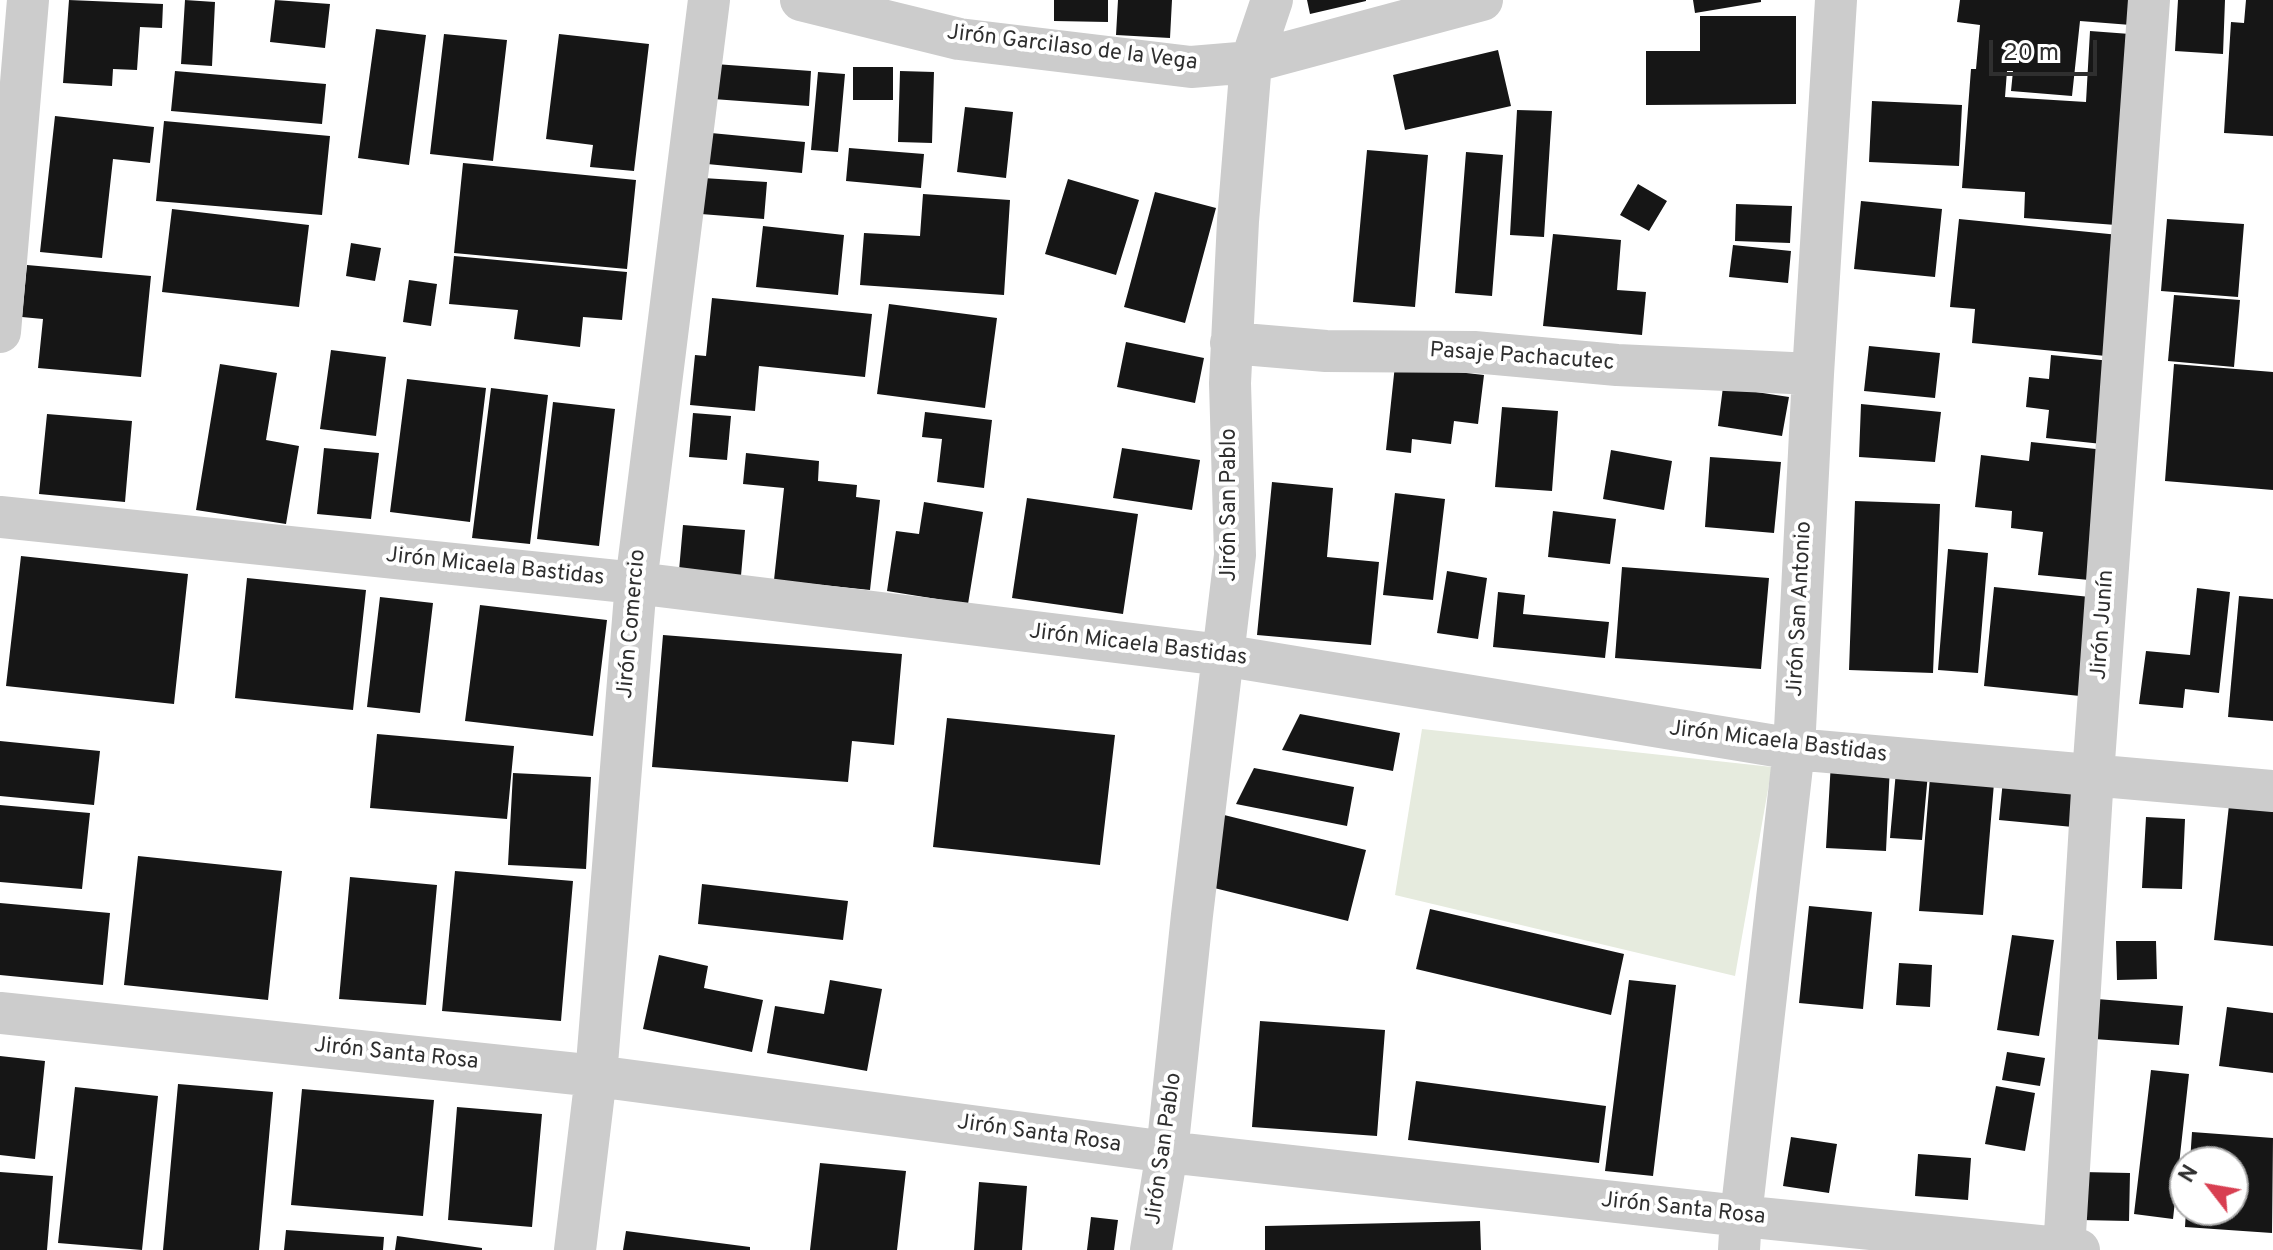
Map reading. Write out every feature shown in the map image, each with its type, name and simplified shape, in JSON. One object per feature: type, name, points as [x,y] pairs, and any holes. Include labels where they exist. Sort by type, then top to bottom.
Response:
[{"type":"street","points":[[0,332],[28,0]]},
{"type":"street","name":"Jirón Comercio","points":[[575,1250],[596,1076],[636,583],[709,0]]},
{"type":"street","name":"Jirón Garcilaso de la Vega","points":[[801,0],[959,39],[1191,67],[1251,62],[1482,0]]},
{"type":"street","name":"Jirón San Pablo","points":[[1151,1250],[1167,1152],[1235,555],[1231,343],[1251,62],[1272,0]]},
{"type":"street","name":"Jirón San Antonio","points":[[1740,1233],[1794,749],[1836,0]]},
{"type":"street","name":"Jirón Junín","points":[[2069,1249],[2093,775],[2149,0]]},
{"type":"street","name":"Pasaje Pachacutec","points":[[1231,343],[1326,351],[1474,352],[1617,365],[1813,374]]},
{"type":"street","name":"Jirón Micaela Bastidas","points":[[0,517],[636,583],[1222,655],[1794,749],[2273,791]]},
{"type":"street","name":"Jirón Santa Rosa","points":[[0,1013],[596,1076],[1740,1233],[2069,1249]]},
{"type":"shaded area","points":[[1422,729],[1772,767],[1735,976],[1395,895]]},
{"type":"building","points":[[69,0],[163,4],[162,28],[140,27],[137,70],[113,69],[112,86],[63,83]]},
{"type":"building","points":[[185,0],[215,2],[212,66],[181,64]]},
{"type":"building","points":[[275,0],[330,4],[325,48],[270,42]]},
{"type":"building","points":[[1054,0],[1108,0],[1108,22],[1054,21]]},
{"type":"building","points":[[1118,0],[1172,0],[1170,38],[1116,35]]},
{"type":"building","points":[[1307,0],[1366,0],[1366,1],[1310,14]]},
{"type":"building","points":[[1693,0],[1761,0],[1761,2],[1695,13]]},
{"type":"building","points":[[1960,0],[2134,0],[2131,25],[2080,21],[2072,96],[2011,91],[2013,71],[2007,71],[2005,97],[2086,102],[2090,31],[2130,34],[2116,225],[2024,218],[2025,192],[1962,188],[1971,69],[1976,69],[1980,25],[1957,22]]},
{"type":"building","points":[[2178,0],[2225,0],[2223,54],[2175,51]]},
{"type":"building","points":[[2246,0],[2273,0],[2273,136],[2224,133],[2231,22],[2244,23]]},
{"type":"building","points":[[1700,16],[1796,16],[1796,104],[1646,105],[1646,51],[1700,51]]},
{"type":"building","points":[[376,29],[426,35],[409,165],[358,158]]},
{"type":"building","points":[[444,34],[507,40],[493,161],[430,154]]},
{"type":"building","points":[[559,34],[649,44],[634,171],[590,167],[593,145],[546,139]]},
{"type":"building","points":[[1498,50],[1511,106],[1405,130],[1393,75]]},
{"type":"building","points":[[715,64],[811,71],[809,106],[713,99]]},
{"type":"building","points":[[853,67],[893,67],[893,100],[853,100]]},
{"type":"building","points":[[175,71],[326,84],[322,124],[171,111]]},
{"type":"building","points":[[900,71],[934,72],[932,143],[898,142]]},
{"type":"building","points":[[818,72],[845,74],[838,152],[811,150]]},
{"type":"building","points":[[1872,101],[1962,105],[1959,166],[1869,162]]},
{"type":"building","points":[[965,107],[1013,112],[1006,178],[957,172]]},
{"type":"building","points":[[1517,110],[1552,111],[1544,237],[1510,235]]},
{"type":"building","points":[[55,116],[154,127],[150,163],[113,159],[102,258],[40,252]]},
{"type":"building","points":[[164,121],[330,136],[322,215],[156,201]]},
{"type":"building","points":[[711,133],[805,142],[802,173],[707,164]]},
{"type":"building","points":[[849,148],[924,154],[921,188],[846,181]]},
{"type":"building","points":[[1367,150],[1428,155],[1415,307],[1353,302]]},
{"type":"building","points":[[1466,152],[1503,155],[1492,296],[1455,293]]},
{"type":"building","points":[[463,163],[636,180],[627,269],[454,253]]},
{"type":"building","points":[[703,178],[767,182],[764,219],[701,214]]},
{"type":"building","points":[[1068,179],[1139,200],[1116,275],[1045,254]]},
{"type":"building","points":[[1638,184],[1667,201],[1649,231],[1620,215]]},
{"type":"building","points":[[1155,192],[1216,208],[1185,323],[1124,307]]},
{"type":"building","points":[[923,194],[1010,200],[1004,295],[860,285],[864,233],[920,236]]},
{"type":"building","points":[[1861,201],[1942,209],[1935,277],[1854,269]]},
{"type":"building","points":[[1736,204],[1792,206],[1790,243],[1735,241]]},
{"type":"building","points":[[172,209],[309,225],[299,307],[162,292]]},
{"type":"building","points":[[1959,219],[2119,235],[2106,356],[1972,343],[1975,309],[1950,307]]},
{"type":"building","points":[[2167,219],[2244,224],[2238,297],[2161,291]]},
{"type":"building","points":[[763,226],[844,235],[838,295],[756,287]]},
{"type":"building","points":[[1553,234],[1621,240],[1617,290],[1646,292],[1642,335],[1543,326]]},
{"type":"building","points":[[351,243],[381,248],[375,281],[346,276]]},
{"type":"building","points":[[1733,245],[1791,251],[1788,283],[1729,277]]},
{"type":"building","points":[[454,256],[627,272],[622,320],[583,317],[580,347],[514,339],[518,310],[449,304]]},
{"type":"building","points":[[27,265],[151,276],[141,377],[38,368],[43,319],[22,317]]},
{"type":"building","points":[[409,280],[437,284],[431,326],[403,322]]},
{"type":"building","points":[[2174,295],[2240,300],[2234,367],[2168,361]]},
{"type":"building","points":[[712,298],[872,314],[865,377],[759,366],[755,411],[690,405],[695,355],[706,356]]},
{"type":"building","points":[[889,304],[997,318],[985,408],[877,394]]},
{"type":"building","points":[[1126,342],[1204,358],[1195,403],[1117,387]]},
{"type":"building","points":[[1869,346],[1940,353],[1935,398],[1864,391]]},
{"type":"building","points":[[331,350],[386,357],[376,436],[320,429]]},
{"type":"building","points":[[2051,355],[2111,361],[2102,444],[2046,438],[2049,410],[2026,407],[2029,377],[2049,379]]},
{"type":"building","points":[[220,364],[277,373],[266,440],[299,446],[286,524],[196,510]]},
{"type":"building","points":[[2174,364],[2273,372],[2273,490],[2165,481]]},
{"type":"building","points":[[1395,365],[1484,375],[1478,424],[1454,421],[1451,444],[1412,439],[1411,453],[1386,450]]},
{"type":"building","points":[[407,379],[486,388],[470,522],[390,512]]},
{"type":"building","points":[[1723,387],[1789,397],[1782,436],[1718,426]]},
{"type":"building","points":[[491,388],[548,395],[530,544],[472,538]]},
{"type":"building","points":[[553,402],[615,409],[599,546],[537,539]]},
{"type":"building","points":[[1861,404],[1941,412],[1935,462],[1859,457]]},
{"type":"building","points":[[1502,407],[1558,411],[1552,491],[1495,487]]},
{"type":"building","points":[[925,412],[992,420],[984,488],[937,482],[942,439],[922,437]]},
{"type":"building","points":[[693,413],[731,416],[727,460],[689,457]]},
{"type":"building","points":[[47,414],[132,421],[125,502],[39,494]]},
{"type":"building","points":[[2031,442],[2105,450],[2089,580],[2038,575],[2043,532],[2011,528],[2012,511],[1975,507],[1981,455],[2029,461]]},
{"type":"building","points":[[324,448],[379,453],[371,519],[317,514]]},
{"type":"building","points":[[1122,448],[1200,460],[1192,510],[1113,498]]},
{"type":"building","points":[[1611,450],[1672,461],[1664,510],[1603,499]]},
{"type":"building","points":[[746,453],[819,461],[818,481],[857,485],[856,497],[880,500],[870,590],[774,580],[784,488],[743,484]]},
{"type":"building","points":[[1710,457],[1781,462],[1774,533],[1705,527]]},
{"type":"building","points":[[1272,482],[1333,488],[1327,557],[1379,562],[1371,645],[1257,635]]},
{"type":"building","points":[[1395,493],[1445,499],[1433,600],[1383,595]]},
{"type":"building","points":[[1027,498],[1138,514],[1123,614],[1012,598]]},
{"type":"building","points":[[1855,501],[1940,504],[1933,673],[1849,670]]},
{"type":"building","points":[[924,502],[983,512],[968,604],[887,591],[896,531],[919,534]]},
{"type":"building","points":[[1553,511],[1616,519],[1610,564],[1548,557]]},
{"type":"building","points":[[683,525],[745,530],[740,587],[678,582]]},
{"type":"building","points":[[1948,549],[1988,553],[1978,673],[1938,670]]},
{"type":"building","points":[[21,556],[188,574],[174,704],[6,686]]},
{"type":"building","points":[[1622,567],[1769,578],[1761,669],[1615,658]]},
{"type":"building","points":[[1447,571],[1487,578],[1478,639],[1437,633]]},
{"type":"building","points":[[247,578],[366,590],[353,710],[235,698]]},
{"type":"building","points":[[1994,587],[2090,597],[2080,696],[1984,686]]},
{"type":"building","points":[[2197,588],[2230,592],[2219,693],[2185,689],[2183,708],[2139,704],[2146,651],[2190,655]]},
{"type":"building","points":[[1498,592],[1525,595],[1523,614],[1609,622],[1605,658],[1493,647]]},
{"type":"building","points":[[2239,596],[2273,599],[2273,721],[2228,717]]},
{"type":"building","points":[[380,597],[433,603],[420,713],[367,707]]},
{"type":"building","points":[[480,605],[607,620],[593,736],[465,721]]},
{"type":"building","points":[[663,635],[902,654],[894,745],[852,741],[848,782],[652,767]]},
{"type":"building","points":[[1300,714],[1400,733],[1393,771],[1282,750]]},
{"type":"building","points":[[947,718],[1115,735],[1100,865],[933,847]]},
{"type":"building","points":[[377,734],[514,746],[507,819],[370,808]]},
{"type":"building","points":[[0,741],[100,751],[94,805],[0,796]]},
{"type":"building","points":[[1897,760],[1929,762],[1922,840],[1890,838]]},
{"type":"building","points":[[1831,762],[1890,765],[1886,851],[1826,848]]},
{"type":"building","points":[[1931,765],[1995,771],[1983,915],[1919,911]]},
{"type":"building","points":[[1254,768],[1354,787],[1347,826],[1236,804]]},
{"type":"building","points":[[2004,770],[2079,778],[2073,827],[1999,820]]},
{"type":"building","points":[[513,773],[591,777],[586,869],[508,865]]},
{"type":"building","points":[[2230,796],[2273,801],[2273,946],[2214,940]]},
{"type":"building","points":[[0,805],[90,813],[82,889],[0,882]]},
{"type":"building","points":[[1216,813],[1366,850],[1348,921],[1198,884]]},
{"type":"building","points":[[2146,817],[2185,819],[2182,889],[2142,888]]},
{"type":"building","points":[[138,856],[282,871],[268,1000],[124,985]]},
{"type":"building","points":[[455,871],[573,881],[561,1021],[442,1011]]},
{"type":"building","points":[[350,877],[437,885],[426,1005],[339,999]]},
{"type":"building","points":[[702,884],[848,901],[843,940],[698,924]]},
{"type":"building","points":[[0,903],[110,913],[103,985],[0,975]]},
{"type":"building","points":[[1809,906],[1872,912],[1863,1009],[1799,1003]]},
{"type":"building","points":[[1430,909],[1624,954],[1611,1015],[1416,969]]},
{"type":"building","points":[[2012,935],[2054,940],[2039,1036],[1997,1030]]},
{"type":"building","points":[[2116,941],[2156,941],[2157,979],[2117,980]]},
{"type":"building","points":[[659,955],[708,966],[704,988],[763,1000],[752,1052],[643,1029]]},
{"type":"building","points":[[1899,963],[1932,965],[1930,1007],[1896,1005]]},
{"type":"building","points":[[830,980],[882,989],[867,1071],[767,1053],[775,1006],[824,1014]]},
{"type":"building","points":[[1629,980],[1676,985],[1653,1176],[1605,1171]]},
{"type":"building","points":[[2097,999],[2183,1006],[2179,1045],[2094,1039]]},
{"type":"building","points":[[2227,1007],[2273,1013],[2273,1073],[2219,1066]]},
{"type":"building","points":[[1260,1021],[1385,1030],[1377,1136],[1252,1127]]},
{"type":"building","points":[[2007,1052],[2045,1058],[2040,1086],[2002,1080]]},
{"type":"building","points":[[0,1056],[45,1061],[35,1159],[0,1155]]},
{"type":"building","points":[[2151,1070],[2189,1074],[2181,1146],[2169,1146],[2169,1218],[2134,1214]]},
{"type":"building","points":[[1416,1081],[1606,1106],[1599,1163],[1408,1140]]},
{"type":"building","points":[[178,1084],[273,1092],[259,1250],[163,1250]]},
{"type":"building","points":[[1996,1086],[2035,1093],[2025,1151],[1985,1144]]},
{"type":"building","points":[[75,1087],[158,1096],[142,1250],[58,1243]]},
{"type":"building","points":[[302,1089],[434,1100],[423,1216],[291,1205]]},
{"type":"building","points":[[457,1107],[542,1114],[532,1227],[448,1220]]},
{"type":"building","points":[[2192,1132],[2273,1138],[2272,1233],[2185,1227],[2249,1226],[2249,1146],[2191,1146]]},
{"type":"building","points":[[1791,1137],[1837,1144],[1829,1193],[1783,1186]]},
{"type":"building","points":[[1918,1154],[1971,1158],[1968,1200],[1915,1196]]},
{"type":"building","points":[[820,1163],[906,1171],[897,1250],[810,1250]]},
{"type":"building","points":[[0,1172],[53,1176],[47,1250],[0,1250]]},
{"type":"building","points":[[2082,1172],[2130,1173],[2129,1221],[2081,1220]]},
{"type":"building","points":[[979,1182],[1027,1186],[1022,1250],[974,1250]]},
{"type":"building","points":[[1091,1217],[1118,1220],[1114,1250],[1087,1250]]},
{"type":"building","points":[[1480,1221],[1481,1250],[1265,1250],[1265,1226]]},
{"type":"building","points":[[286,1230],[384,1237],[383,1250],[284,1250]]},
{"type":"building","points":[[626,1231],[750,1247],[750,1250],[623,1250]]},
{"type":"building","points":[[397,1236],[482,1248],[482,1250],[395,1250]]}]
